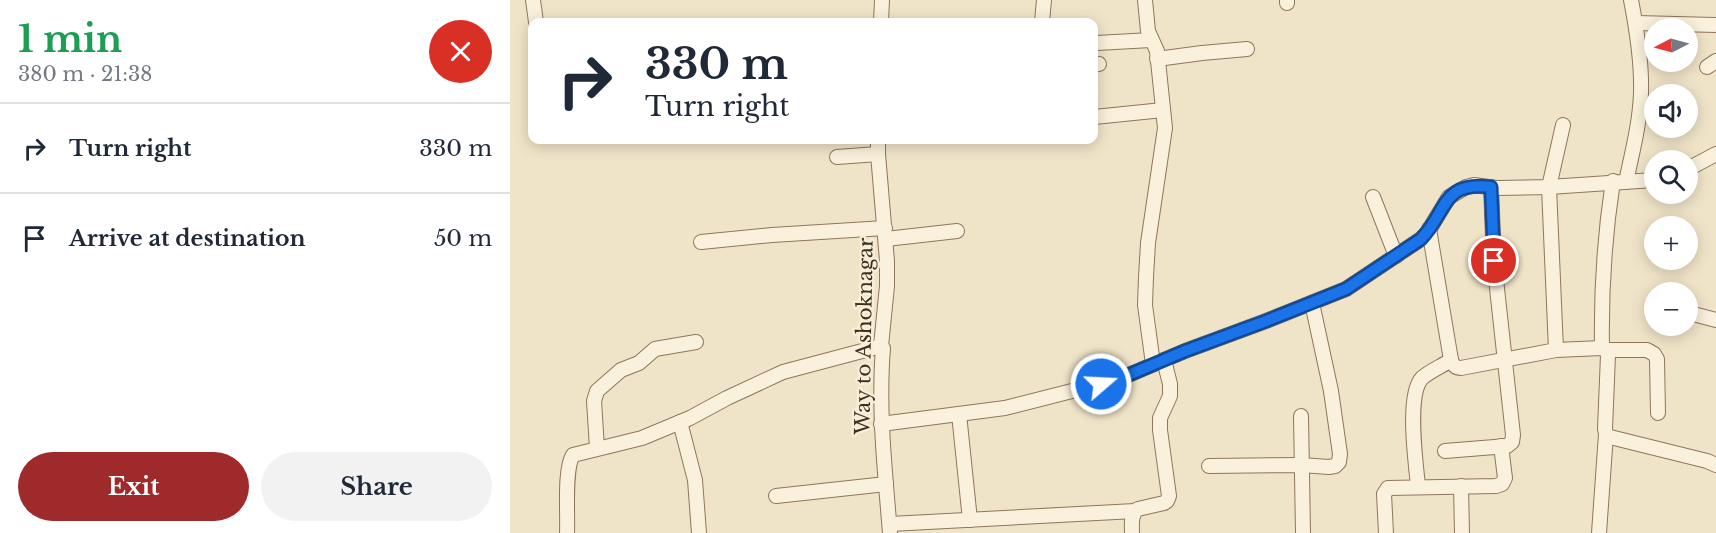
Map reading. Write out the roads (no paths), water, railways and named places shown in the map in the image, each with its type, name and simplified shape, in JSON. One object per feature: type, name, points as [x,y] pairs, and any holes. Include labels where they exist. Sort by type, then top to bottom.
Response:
[{"type":"street","points":[[533,0],[535,18]]},
{"type":"street","points":[[881,18],[882,0]]},
{"type":"street","points":[[1042,18],[1044,0]]},
{"type":"street","points":[[890,529],[970,520],[1134,511],[1167,501],[1169,496],[1160,418],[1170,396],[1170,384],[1158,362],[1145,304],[1148,243],[1164,128],[1157,51],[1150,40],[1145,0]]},
{"type":"street","points":[[1599,533],[1606,434],[1608,355],[1604,349],[1603,264],[1620,182],[1636,132],[1641,93],[1640,58],[1631,0]]},
{"type":"street","points":[[1636,23],[1716,25]]},
{"type":"street","points":[[1098,44],[1150,40]]},
{"type":"street","points":[[1157,59],[1247,50]]},
{"type":"street","points":[[1098,117],[1163,110]]},
{"type":"street","points":[[1556,350],[1549,187],[1563,124]]},
{"type":"street","points":[[837,157],[878,147]]},
{"type":"street","name":"Way to Ashoknagar","points":[[878,147],[886,233],[887,286],[881,346],[883,348],[881,424],[890,529]]},
{"type":"street","points":[[1698,163],[1716,152]]},
{"type":"street","points":[[881,424],[1005,408],[1119,379],[1312,303],[1346,289],[1421,239],[1449,197],[1459,190],[1474,185],[1549,187],[1644,181]]},
{"type":"street","points":[[1445,451],[1507,446],[1512,441],[1494,261],[1491,187]]},
{"type":"street","points":[[1373,197],[1396,256]]},
{"type":"street","points":[[1429,229],[1453,365],[1461,368],[1556,350],[1647,350],[1657,359],[1658,413]]},
{"type":"street","points":[[701,242],[772,235],[957,231]]},
{"type":"street","points":[[1209,466],[1335,466],[1339,462],[1340,454],[1331,391],[1312,303]]},
{"type":"street","points":[[1698,315],[1716,320]]},
{"type":"street","points":[[597,448],[594,401],[597,391],[621,370],[639,363],[655,349],[696,342]]},
{"type":"street","points":[[567,533],[568,476],[571,457],[577,453],[642,438],[783,372],[881,346]]},
{"type":"street","points":[[1418,486],[1412,424],[1417,388],[1422,378],[1451,360]]},
{"type":"street","points":[[959,414],[970,520]]},
{"type":"street","points":[[1300,416],[1303,533]]},
{"type":"street","points":[[680,422],[695,480],[699,533]]},
{"type":"street","points":[[1606,434],[1610,437],[1716,465]]},
{"type":"street","points":[[1386,533],[1385,490],[1393,487],[1418,486],[1497,486],[1502,484],[1505,478],[1501,446]]},
{"type":"street","points":[[776,496],[886,484]]},
{"type":"street","points":[[1461,486],[1462,533]]},
{"type":"street","points":[[1132,533],[1134,511]]}]
